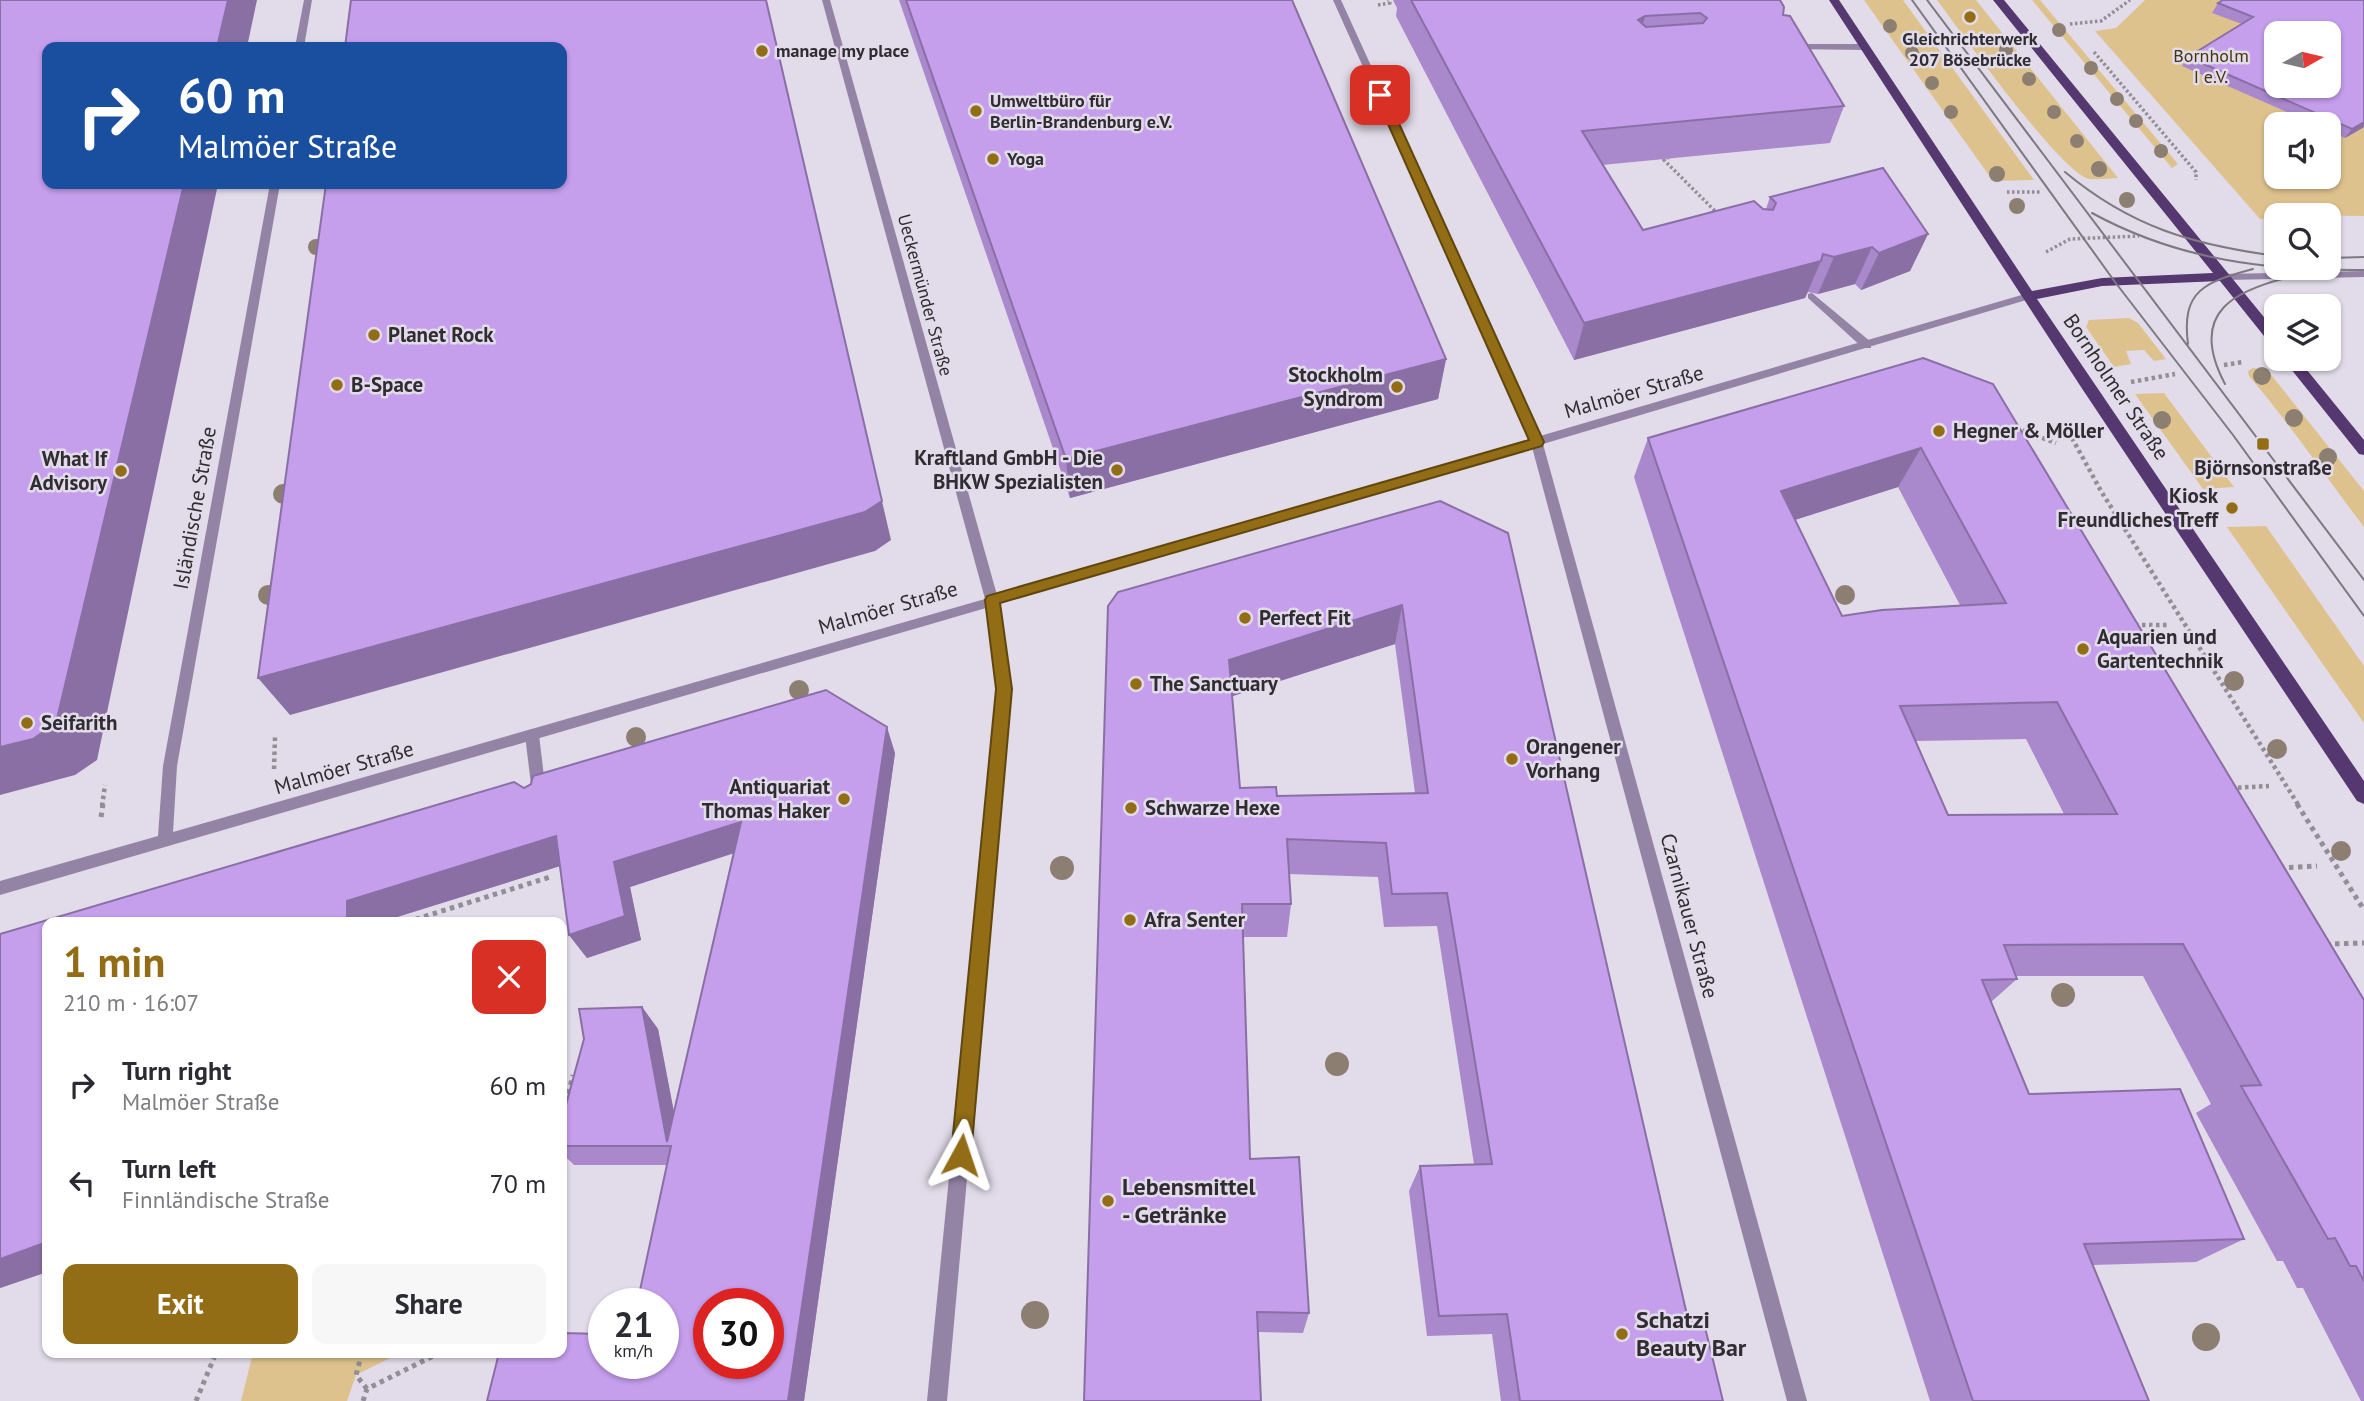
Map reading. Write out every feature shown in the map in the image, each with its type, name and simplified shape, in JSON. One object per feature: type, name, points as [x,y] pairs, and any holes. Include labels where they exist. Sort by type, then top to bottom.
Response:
[{"type":"main road","name":"Bornholmer Straße","points":[[1834,0],[2364,796]]},
{"type":"main road","points":[[1998,0],[2264,327]]},
{"type":"main road","points":[[2029,296],[2102,282],[2224,277]]},
{"type":"main road","points":[[2300,371],[2364,450]]},
{"type":"street","points":[[300,42],[307,0]]},
{"type":"street","name":"Ueckermünder Straße","points":[[826,0],[992,600],[1004,689],[937,1401]]},
{"type":"street","name":"Czarnikauer Straße","points":[[1337,0],[1537,442],[1797,1401]]},
{"type":"street","points":[[1775,47],[1865,47]]},
{"type":"street","name":"Isländische Straße","points":[[165,841],[170,766],[274,189]]},
{"type":"street","points":[[2224,277],[2364,274]]},
{"type":"street","points":[[1812,296],[1867,345]]},
{"type":"street","name":"Malmöer Straße","points":[[0,888],[1537,442],[2029,296]]},
{"type":"street","points":[[532,735],[541,805]]},
{"type":"path","points":[[2070,24],[2101,21],[2130,0]]},
{"type":"path","points":[[2063,16],[2079,35]]},
{"type":"path","points":[[2088,45],[2196,172],[2195,187]]},
{"type":"path","points":[[1674,153],[1664,160],[1715,211],[1705,219]]},
{"type":"path","points":[[2005,192],[2041,191]]},
{"type":"path","points":[[2124,383],[2175,374]]},
{"type":"path","points":[[2006,425],[2056,443]]},
{"type":"path","points":[[2068,426],[2076,450],[2364,910]]},
{"type":"path","points":[[2069,524],[2106,523]]},
{"type":"path","points":[[2122,626],[2169,625]]},
{"type":"path","points":[[2218,788],[2269,786]]},
{"type":"path","points":[[2266,868],[2317,866]]},
{"type":"path","points":[[423,917],[550,877]]},
{"type":"path","points":[[2312,944],[2364,943]]},
{"type":"path","points":[[567,1099],[573,1074]]},
{"type":"path","points":[[196,1401],[214,1358]]},
{"type":"path","points":[[361,1358],[356,1375],[367,1389]]},
{"type":"path","points":[[363,1401],[367,1389],[429,1358]]},
{"type":"green space","points":[[1864,0],[1903,0],[2034,180],[1993,181]]},
{"type":"green space","points":[[1937,0],[1976,0],[2118,178],[2089,179],[2071,167],[2031,124]]},
{"type":"green space","points":[[2032,0],[2040,0],[2178,164],[2172,168]]},
{"type":"green space","name":"Bornholm I e.V.","points":[[2145,0],[2364,0],[2364,216],[2341,216],[2341,203],[2264,203],[2264,219],[2260,219],[2095,31],[2116,28]]},
{"type":"green space","points":[[2129,318],[2138,323],[2166,359],[2154,361],[2144,350],[2126,351],[2131,364],[2114,367],[2086,327],[2089,320]]},
{"type":"green space","points":[[2253,368],[2264,370],[2272,376],[2364,491],[2364,527],[2249,376],[2248,371]]},
{"type":"green space","points":[[2164,393],[2234,487],[2203,489],[2135,394]]},
{"type":"green space","points":[[2266,526],[2364,666],[2364,723],[2227,527]]},
{"type":"green space","points":[[252,1358],[390,1358],[356,1375],[347,1401],[241,1401]]},
{"type":"building","points":[[0,0],[228,0],[218,42],[42,42],[42,189],[183,189],[56,723],[33,739],[0,747]]},
{"type":"building","points":[[351,0],[766,0],[882,501],[865,512],[258,678],[325,189],[567,189],[567,42],[346,42]]},
{"type":"building","points":[[906,0],[1292,0],[1446,359],[1066,459]]},
{"type":"building","points":[[1411,0],[1780,0],[1784,7],[1783,15],[1790,16],[1844,106],[1582,131],[1643,230],[1754,201],[1763,209],[1773,210],[1776,203],[1770,197],[1883,168],[1928,234],[1879,253],[1872,247],[1834,257],[1823,254],[1821,261],[1584,323]],"holes":[[[1700,13],[1707,18],[1703,23],[1646,27],[1638,20],[1645,16]]]},
{"type":"building","points":[[2223,0],[2364,0],[2364,122],[2352,129],[2341,124],[2341,112],[2313,112],[2281,98],[2342,98],[2342,21],[2264,21],[2264,90],[2188,57],[2253,17],[2218,3]]},
{"type":"building","points":[[1923,358],[1993,384],[2364,1000],[2364,1281],[2356,1266],[2350,1266],[2335,1238],[2328,1239],[2241,1086],[2261,1085],[2183,944],[2004,945],[2017,979],[1982,980],[2029,1094],[2180,1089],[2244,1239],[2084,1244],[2149,1401],[1973,1401],[1648,438]],"holes":[[[1921,448],[2006,603],[1882,610],[1842,616],[1781,491]],[[2057,702],[2117,814],[1948,815],[1900,706]]]},
{"type":"building","points":[[1440,501],[1508,533],[1687,1315],[1702,1315],[1723,1401],[1520,1401],[1507,1314],[1439,1316],[1420,1166],[1492,1164],[1447,893],[1392,894],[1386,843],[1287,839],[1291,904],[1242,904],[1250,1159],[1299,1157],[1309,1313],[1257,1312],[1261,1401],[1084,1401],[1108,606],[1118,592]],"holes":[[[1402,605],[1428,793],[1277,796],[1276,787],[1240,788],[1229,660]]]},
{"type":"building","points":[[826,690],[887,727],[788,1401],[487,1401],[498,1358],[567,1358],[567,1333],[588,1334],[588,1379],[679,1379],[679,1288],[640,1288],[671,1146],[567,1146],[567,1101],[584,1039],[579,1009],[642,1007],[667,1142],[741,822],[614,862],[625,916],[569,935],[556,836],[347,901],[347,917],[57,917],[514,782],[524,788],[531,784],[533,776]]},
{"type":"building","points":[[42,922],[42,1244],[0,1259],[0,934]]},
{"type":"tram line","points":[[1912,0],[2115,282],[2233,435],[2364,616]]},
{"type":"tram line","points":[[1927,0],[2364,580]]},
{"type":"tram line","points":[[2065,172],[2114,207],[2139,220],[2190,239],[2264,254]]},
{"type":"tram line","points":[[2092,213],[2157,242],[2224,260],[2293,268],[2364,270]]},
{"type":"tram line","points":[[2341,258],[2364,257]]},
{"type":"tram line","points":[[2188,344],[2188,311],[2200,291],[2209,284],[2253,269]]},
{"type":"tram line","points":[[2225,384],[2215,359],[2211,339],[2215,322],[2223,308],[2237,297],[2280,280]]},
{"type":"place","name":"Gleichrichterwerk 207 Bösebrücke","points":[[1970,17]]},
{"type":"place","name":"manage my place","points":[[762,51]]},
{"type":"place","name":"Umweltbüro für Berlin-Brandenburg e.V.","points":[[976,111]]},
{"type":"place","name":"Yoga","points":[[993,159]]},
{"type":"place","name":"Planet Rock","points":[[374,335]]},
{"type":"place","name":"B-Space","points":[[337,385]]},
{"type":"place","name":"Stockholm Syndrom","points":[[1397,387]]},
{"type":"place","name":"Hegner & Möller","points":[[1939,431]]},
{"type":"place","name":"Björnsonstraße","points":[[2263,444]]},
{"type":"place","name":"Kraftland GmbH - Die BHKW Spezialisten","points":[[1117,470]]},
{"type":"place","name":"What If Advisory","points":[[121,471]]},
{"type":"place","name":"Kiosk Freundliches Treff","points":[[2232,508]]},
{"type":"place","name":"Perfect Fit","points":[[1245,618]]},
{"type":"place","name":"Aquarien und Gartentechnik","points":[[2083,649]]},
{"type":"place","name":"The Sanctuary","points":[[1136,684]]},
{"type":"place","name":"Seifarith","points":[[27,723]]},
{"type":"place","name":"Orangener Vorhang","points":[[1512,759]]},
{"type":"place","name":"Antiquariat Thomas Haker","points":[[844,799]]},
{"type":"place","name":"Schwarze Hexe","points":[[1131,808]]},
{"type":"place","name":"Afra Senter","points":[[1130,920]]},
{"type":"place","name":"Lebensmittel - Getränke","points":[[1108,1201]]},
{"type":"place","name":"Schatzi Beauty Bar","points":[[1622,1334]]},
{"type":"route","points":[[961,1155],[1004,689],[992,600],[1537,442],[1380,95]]}]
